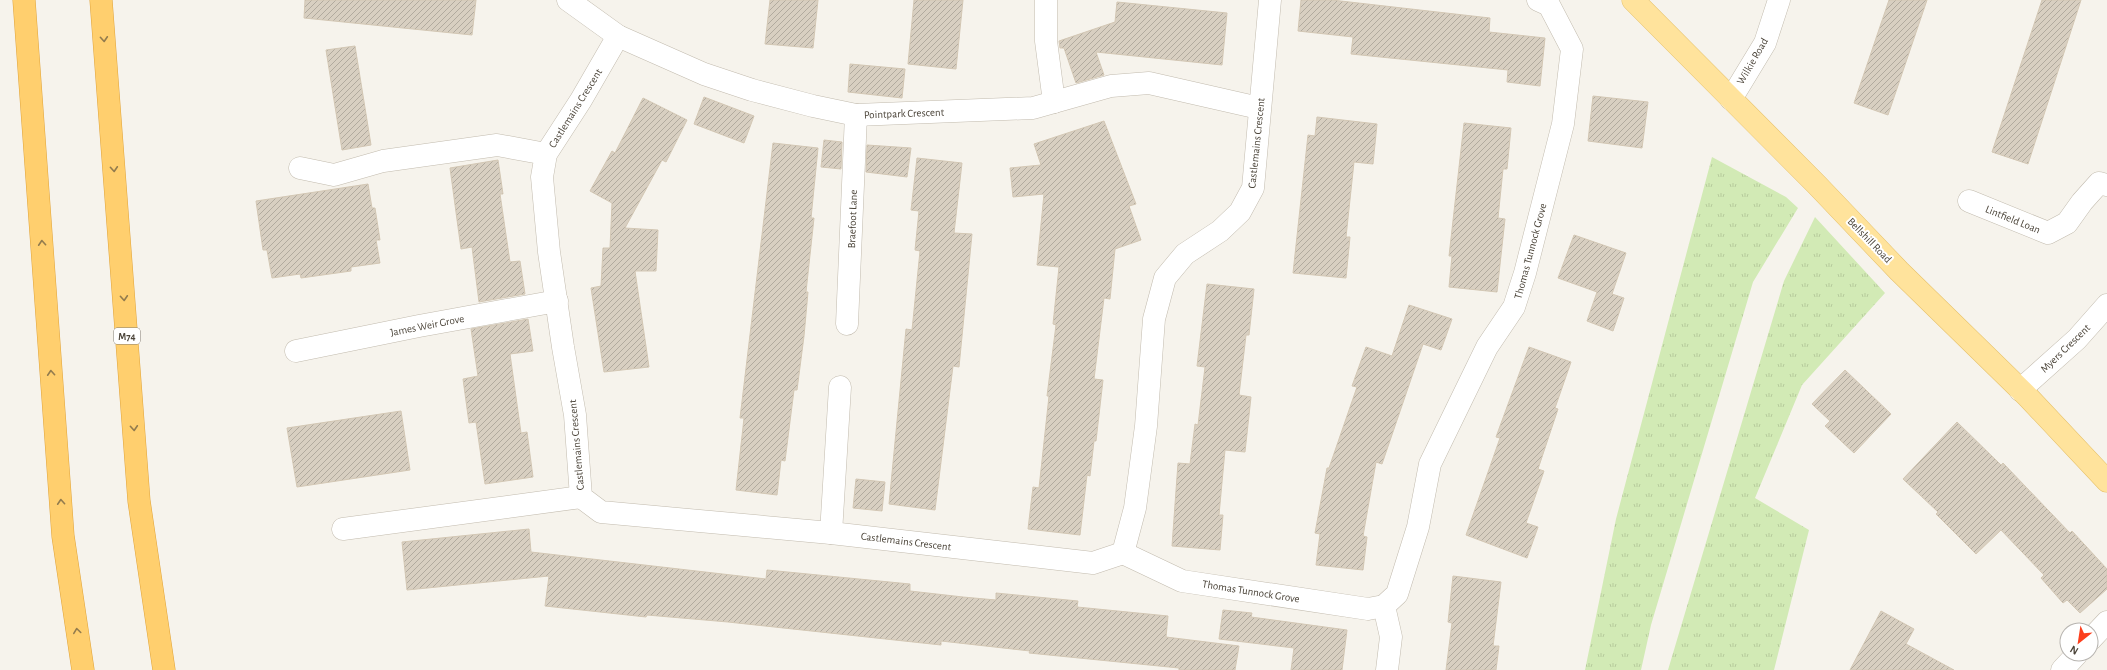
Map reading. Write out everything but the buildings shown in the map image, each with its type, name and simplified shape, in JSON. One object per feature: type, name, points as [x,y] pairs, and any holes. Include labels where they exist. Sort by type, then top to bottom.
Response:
[{"type":"highway","points":[[24,0],[64,536],[83,670]]},
{"type":"highway","name":"M74","points":[[101,0],[139,501],[164,670]]},
{"type":"main road","name":"Bellshill Road","points":[[1633,0],[1817,185],[1899,270],[2020,390],[2107,481]]},
{"type":"street","name":"Pointpark Crescent","points":[[568,0],[618,36],[704,74],[752,90],[813,106],[856,115],[1033,108],[1111,86],[1149,84],[1259,108]]},
{"type":"street","points":[[1046,0],[1046,41],[1054,102]]},
{"type":"street","name":"Castlemains Crescent","points":[[618,36],[581,100],[546,154],[542,177],[549,252],[575,415],[581,497],[601,512],[831,533],[1093,563],[1123,553],[1135,508],[1146,426],[1154,319],[1165,278],[1185,254],[1220,231],[1240,212],[1253,188],[1259,108],[1270,0]]},
{"type":"street","name":"Thomas Tunnock Grove","points":[[1123,553],[1182,581],[1368,609],[1384,606],[1397,594],[1418,527],[1430,464],[1486,347],[1514,307],[1527,265],[1563,124],[1572,49],[1549,5],[1538,0]]},
{"type":"street","name":"Wilkie Road","points":[[1731,99],[1765,44],[1779,0]]},
{"type":"street","name":"Braefoot Lane","points":[[847,324],[856,115]]},
{"type":"street","points":[[300,168],[334,175],[383,161],[497,145],[546,154]]},
{"type":"street","name":"Lintfield Loan","points":[[1969,201],[2048,233],[2067,223],[2082,202],[2099,183],[2107,185]]},
{"type":"street","name":"James Weir Grove","points":[[296,351],[419,326],[558,301]]},
{"type":"street","name":"Myers Crescent","points":[[2020,390],[2077,339],[2107,305]]},
{"type":"street","points":[[831,533],[840,387]]},
{"type":"street","points":[[342,528],[581,497]]},
{"type":"street","points":[[1384,606],[1391,637],[1387,670]]},
{"type":"street","points":[[2099,630],[2107,622]]},
{"type":"street","points":[[2062,670],[2070,662]]},
{"type":"green space","points":[[1712,157],[1786,197],[1798,208],[1753,282],[1651,625],[1641,670],[1585,670],[1616,519]]},
{"type":"green space","points":[[1815,217],[1885,293],[1802,385],[1755,498],[1809,530],[1774,670],[1668,670],[1784,281]]}]
